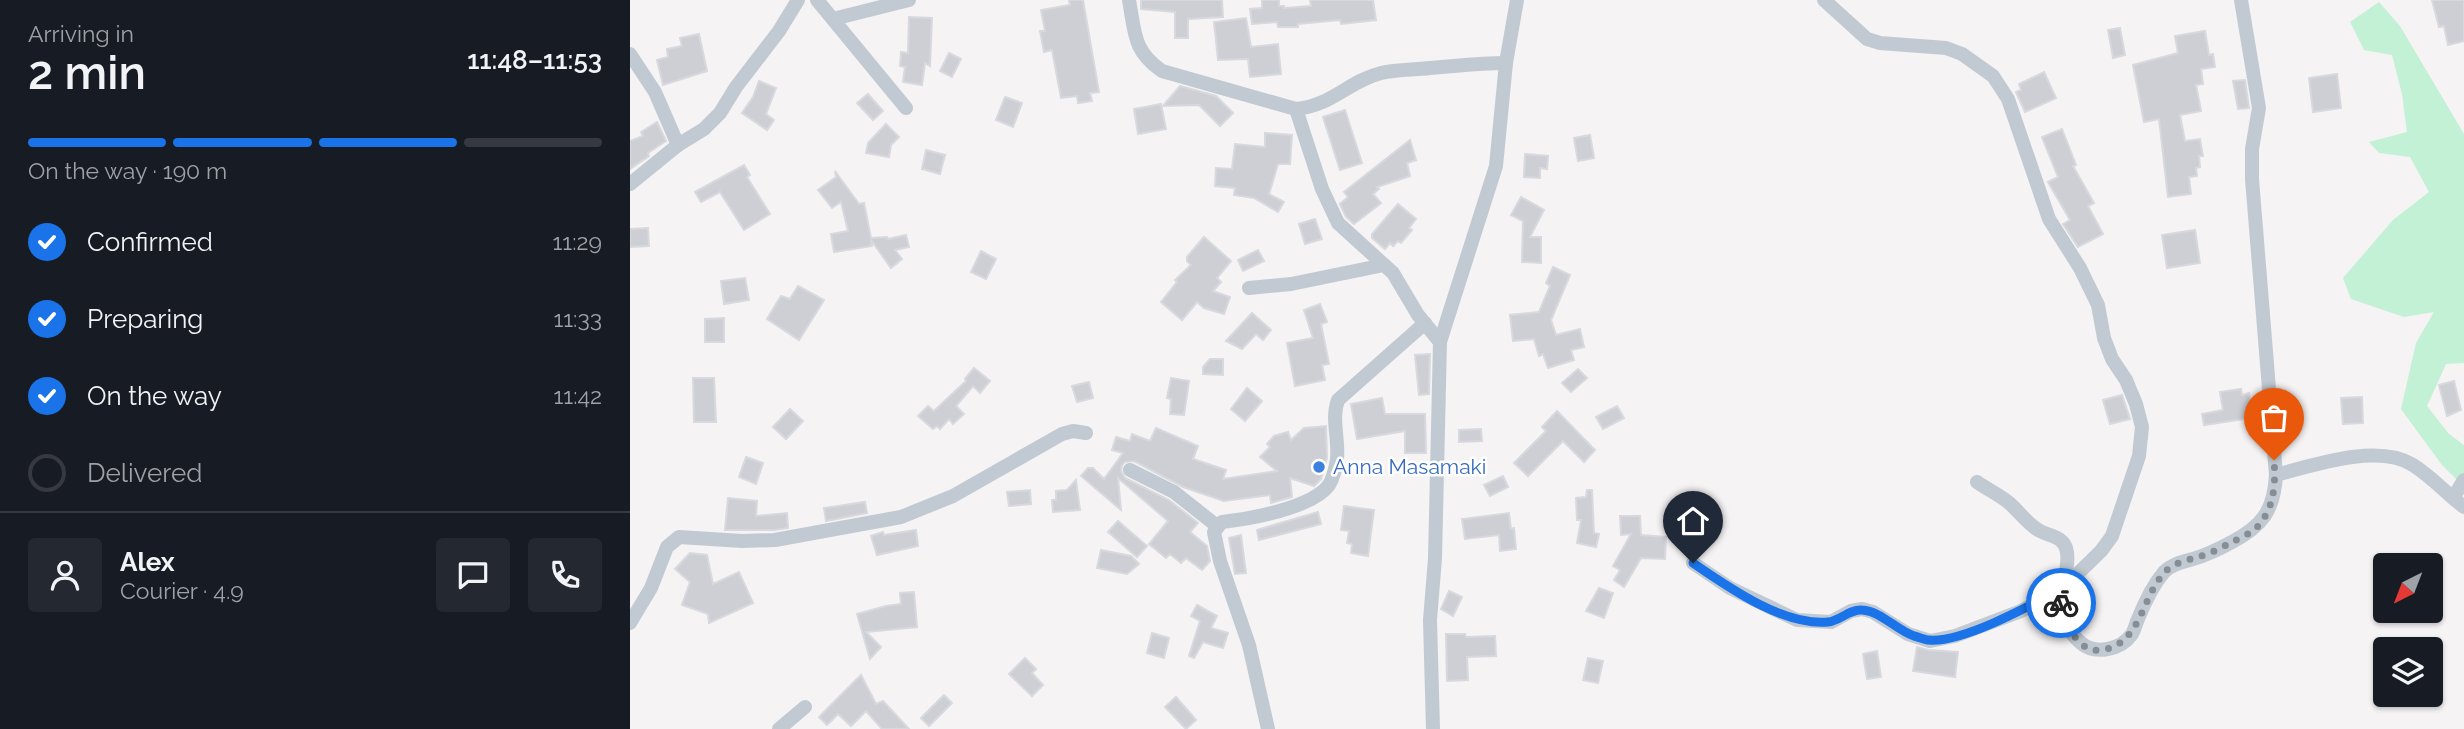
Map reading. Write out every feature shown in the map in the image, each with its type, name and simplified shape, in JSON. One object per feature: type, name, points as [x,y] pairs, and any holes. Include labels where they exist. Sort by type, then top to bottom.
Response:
[{"type":"street","points":[[630,184],[678,145],[704,129],[720,113],[798,0]]},
{"type":"street","points":[[817,0],[906,108]]},
{"type":"street","points":[[833,19],[909,0]]},
{"type":"street","points":[[1129,0],[1137,41],[1145,59],[1161,71],[1296,109],[1312,108],[1324,103],[1365,79],[1381,73],[1470,62],[1506,62]]},
{"type":"street","points":[[1433,729],[1430,621],[1435,558],[1440,342],[1496,166],[1506,62],[1517,0]]},
{"type":"street","points":[[1693,563],[1730,588],[1797,620],[1831,622],[1852,611],[1862,610],[1872,612],[1908,634],[1930,641],[1955,636],[2010,616],[2063,588],[2101,551],[2112,536],[2138,456],[2142,427],[2136,404],[2126,380],[2112,359],[2104,338],[2098,305],[2080,268],[2049,219],[2008,99],[1993,76],[1962,54],[1946,48],[1880,43],[1867,39],[1824,0]]},
{"type":"street","points":[[1977,482],[2008,502],[2038,530],[2057,537],[2062,542],[2066,548],[2062,610],[2070,632],[2086,648],[2095,650],[2114,647],[2124,642],[2132,633],[2144,605],[2171,566],[2211,552],[2253,530],[2265,517],[2275,488],[2276,475],[2252,179],[2252,149],[2259,108],[2241,0]]},
{"type":"street","points":[[630,54],[655,92],[678,145]]},
{"type":"street","points":[[1296,109],[1321,189],[1338,223],[1393,274],[1440,342]]},
{"type":"street","points":[[1250,289],[1291,284],[1384,265]]},
{"type":"street","points":[[1268,729],[1248,645],[1220,561],[1214,532],[1222,522],[1303,504],[1329,485],[1338,447],[1334,412],[1338,400],[1425,323]]},
{"type":"street","points":[[630,623],[651,589],[667,547],[679,537],[775,540],[901,517],[953,496],[1062,434],[1073,430],[1086,433]]},
{"type":"street","points":[[2276,475],[2359,457],[2388,455],[2412,464],[2458,503],[2464,480]]},
{"type":"street","points":[[1130,470],[1174,492],[1217,526]]},
{"type":"street","points":[[779,729],[805,707]]},
{"type":"green space","points":[[2379,2],[2400,26],[2464,134],[2464,363],[2446,364],[2427,406],[2449,434],[2464,445],[2464,487],[2442,465],[2401,409],[2416,343],[2434,312],[2404,317],[2351,299],[2343,278],[2393,220],[2429,192],[2410,157],[2379,153],[2369,142],[2407,132],[2402,94],[2392,55],[2364,50],[2350,22]]},
{"type":"building","points":[[1069,0],[1083,0],[1099,92],[1090,93],[1092,101],[1078,103],[1077,96],[1061,98],[1052,50],[1044,52],[1040,31],[1045,31],[1041,10],[1070,5]]},
{"type":"building","points":[[1141,0],[1222,0],[1223,17],[1188,19],[1188,38],[1175,38],[1175,12],[1141,9]]},
{"type":"building","points":[[1262,0],[1279,0],[1279,6],[1284,8],[1311,6],[1310,0],[1373,0],[1376,20],[1341,24],[1340,20],[1298,24],[1298,27],[1278,27],[1277,22],[1252,24],[1250,9],[1262,8]]},
{"type":"building","points":[[2432,0],[2464,0],[2464,41],[2448,45],[2444,26],[2439,27]]},
{"type":"building","points":[[909,17],[932,18],[930,66],[925,63],[922,85],[903,82],[905,67],[900,66],[901,52],[908,53]]},
{"type":"building","points":[[1246,18],[1251,47],[1278,44],[1281,74],[1250,77],[1248,59],[1218,60],[1214,22]]},
{"type":"building","points":[[2120,28],[2125,55],[2113,58],[2108,30]]},
{"type":"building","points":[[2205,31],[2209,55],[2213,54],[2215,67],[2201,69],[2203,84],[2196,85],[2201,111],[2180,115],[2185,141],[2200,139],[2203,156],[2199,156],[2197,176],[2189,177],[2191,194],[2168,197],[2159,119],[2144,122],[2133,65],[2178,53],[2175,36]]},
{"type":"building","points":[[699,34],[707,71],[663,85],[657,60],[668,57],[667,49],[682,46],[680,38]]},
{"type":"building","points":[[949,53],[961,59],[952,77],[940,71]]},
{"type":"building","points":[[2044,72],[2056,98],[2025,112],[2016,92],[2021,90],[2019,84]]},
{"type":"building","points":[[2337,74],[2341,108],[2313,112],[2309,78]]},
{"type":"building","points":[[2245,80],[2249,108],[2238,109],[2233,81]]},
{"type":"building","points":[[759,81],[776,88],[766,114],[774,120],[767,130],[742,113],[753,97]]},
{"type":"building","points":[[1180,86],[1216,96],[1233,113],[1220,126],[1199,105],[1163,106]]},
{"type":"building","points":[[868,94],[883,111],[873,120],[857,103]]},
{"type":"building","points":[[1005,97],[1022,103],[1013,127],[996,120]]},
{"type":"building","points":[[1161,104],[1166,129],[1138,134],[1134,109]]},
{"type":"building","points":[[1345,110],[1362,163],[1340,170],[1323,117]]},
{"type":"building","points":[[657,122],[666,141],[630,169],[630,141],[643,136],[641,132]]},
{"type":"building","points":[[886,124],[899,137],[891,145],[889,157],[866,153],[868,143]]},
{"type":"building","points":[[2062,129],[2076,165],[2073,166],[2094,203],[2088,206],[2103,234],[2078,247],[2063,224],[2070,220],[2048,182],[2058,177],[2042,137]]},
{"type":"building","points":[[1265,133],[1292,135],[1290,164],[1278,164],[1269,194],[1284,202],[1278,212],[1254,198],[1234,195],[1235,188],[1215,186],[1216,168],[1232,169],[1235,144],[1265,147]]},
{"type":"building","points":[[1590,135],[1594,158],[1578,161],[1574,138]]},
{"type":"building","points":[[1410,140],[1416,160],[1407,163],[1410,176],[1377,187],[1379,189],[1373,194],[1381,203],[1354,224],[1346,217],[1340,204],[1348,197],[1344,192]]},
{"type":"building","points":[[926,150],[945,155],[940,174],[922,169]]},
{"type":"building","points":[[1525,154],[1548,156],[1547,169],[1540,168],[1540,178],[1524,177]]},
{"type":"building","points":[[744,165],[750,175],[747,177],[770,214],[744,230],[720,192],[701,202],[695,192]]},
{"type":"building","points":[[835,171],[859,204],[864,203],[871,238],[888,239],[906,235],[909,247],[895,250],[902,259],[891,268],[871,240],[872,246],[834,252],[831,234],[848,231],[841,202],[832,208],[818,190],[836,177]]},
{"type":"building","points":[[1521,197],[1544,210],[1530,237],[1541,237],[1541,263],[1522,262],[1523,221],[1511,215]]},
{"type":"building","points":[[1398,204],[1416,219],[1409,228],[1412,230],[1401,243],[1398,241],[1393,246],[1390,243],[1385,249],[1372,238],[1372,234]]},
{"type":"building","points":[[1315,219],[1322,239],[1305,244],[1299,224]]},
{"type":"building","points":[[648,228],[649,246],[630,247],[630,229]]},
{"type":"building","points":[[2195,230],[2200,263],[2167,268],[2162,235]]},
{"type":"building","points":[[1204,237],[1231,261],[1217,278],[1221,282],[1213,291],[1230,297],[1224,314],[1204,308],[1197,302],[1182,320],[1161,302],[1177,282],[1175,280],[1191,265],[1187,257]]},
{"type":"building","points":[[1258,250],[1264,261],[1243,271],[1238,260]]},
{"type":"building","points":[[981,251],[996,259],[986,279],[971,272]]},
{"type":"building","points":[[1553,267],[1570,275],[1551,320],[1556,335],[1580,329],[1584,347],[1571,350],[1574,360],[1548,368],[1543,354],[1539,356],[1534,339],[1513,341],[1510,315],[1539,312],[1550,286],[1546,283]]},
{"type":"building","points":[[745,278],[749,300],[724,304],[721,281]]},
{"type":"building","points":[[798,286],[824,300],[799,340],[767,319],[781,296],[790,299]]},
{"type":"building","points":[[1320,304],[1327,322],[1321,324],[1329,364],[1322,365],[1325,380],[1295,386],[1287,343],[1313,338],[1304,310]]},
{"type":"building","points":[[1252,313],[1271,330],[1263,340],[1256,334],[1242,349],[1226,341]]},
{"type":"building","points":[[724,318],[724,342],[705,342],[705,319]]},
{"type":"building","points":[[1430,354],[1429,394],[1419,395],[1415,355]]},
{"type":"building","points":[[1210,359],[1223,359],[1223,375],[1203,374],[1203,367]]},
{"type":"building","points":[[974,368],[990,381],[980,393],[973,386],[956,406],[964,414],[953,424],[949,419],[940,429],[937,426],[933,429],[918,416],[928,406],[934,411],[966,381]]},
{"type":"building","points":[[1578,369],[1587,378],[1571,392],[1562,383]]},
{"type":"building","points":[[693,378],[714,378],[716,422],[694,422]]},
{"type":"building","points":[[1171,378],[1189,381],[1184,415],[1170,414],[1171,399],[1167,398]]},
{"type":"building","points":[[2454,381],[2461,410],[2447,416],[2439,385]]},
{"type":"building","points":[[1089,382],[1093,398],[1077,402],[1072,386]]},
{"type":"building","points":[[1247,388],[1262,401],[1245,421],[1231,409]]},
{"type":"building","points":[[2241,389],[2242,395],[2249,393],[2250,400],[2255,399],[2258,417],[2204,425],[2202,414],[2223,410],[2220,392]]},
{"type":"building","points":[[2122,395],[2130,419],[2110,424],[2103,400]]},
{"type":"building","points":[[2362,397],[2363,423],[2343,424],[2341,398]]},
{"type":"building","points":[[1382,398],[1385,414],[1425,414],[1426,453],[1405,453],[1405,431],[1357,439],[1351,404]]},
{"type":"building","points":[[1617,406],[1624,418],[1603,429],[1596,417]]},
{"type":"building","points":[[790,409],[803,421],[786,439],[773,427]]},
{"type":"building","points":[[1557,411],[1595,450],[1584,462],[1563,441],[1528,476],[1514,463],[1546,431],[1542,427]]},
{"type":"building","points":[[1326,426],[1327,458],[1321,479],[1314,486],[1290,478],[1292,497],[1271,503],[1270,495],[1224,501],[1183,487],[1134,461],[1122,465],[1121,471],[1125,478],[1169,500],[1198,523],[1190,532],[1207,546],[1210,561],[1202,570],[1186,558],[1181,563],[1170,554],[1166,558],[1149,544],[1168,521],[1118,478],[1121,510],[1081,476],[1088,468],[1093,468],[1104,479],[1123,453],[1112,450],[1116,437],[1130,441],[1132,434],[1150,441],[1156,428],[1198,446],[1193,459],[1226,470],[1223,479],[1277,471],[1260,457],[1270,447],[1267,444],[1274,436],[1288,432],[1291,440],[1304,428]]},
{"type":"building","points":[[1481,429],[1482,441],[1459,442],[1459,430]]},
{"type":"building","points":[[746,457],[763,463],[756,484],[739,477]]},
{"type":"building","points":[[1503,476],[1508,487],[1490,496],[1484,485]]},
{"type":"building","points":[[1076,480],[1080,510],[1053,512],[1052,500],[1056,500],[1056,491],[1067,490]]},
{"type":"building","points":[[1030,490],[1031,504],[1009,506],[1007,492]]},
{"type":"building","points":[[1587,490],[1592,490],[1594,533],[1599,534],[1596,547],[1577,543],[1581,520],[1577,520],[1576,498],[1586,497]]},
{"type":"building","points":[[728,498],[757,501],[756,516],[787,513],[788,528],[725,530]]},
{"type":"building","points":[[865,502],[867,513],[826,521],[824,508]]},
{"type":"building","points":[[1344,506],[1374,510],[1368,556],[1351,553],[1352,544],[1347,543],[1349,531],[1341,530]]},
{"type":"building","points":[[1318,512],[1321,524],[1259,540],[1257,530]]},
{"type":"building","points":[[1509,513],[1516,549],[1500,551],[1499,535],[1465,539],[1462,519]]},
{"type":"building","points":[[1620,516],[1640,516],[1641,535],[1666,537],[1665,559],[1641,558],[1624,587],[1614,580],[1620,570],[1613,566],[1631,534],[1621,535]]},
{"type":"building","points":[[1118,521],[1147,546],[1137,557],[1108,532]]},
{"type":"building","points":[[916,530],[918,546],[877,555],[871,536],[883,532],[884,535]]},
{"type":"building","points":[[1241,535],[1246,573],[1235,574],[1229,538]]},
{"type":"building","points":[[1101,550],[1131,556],[1139,564],[1127,574],[1097,568]]},
{"type":"building","points":[[690,553],[707,555],[713,584],[739,572],[753,603],[709,623],[708,614],[682,605],[690,582],[675,569]]},
{"type":"building","points":[[1599,588],[1613,593],[1604,618],[1586,611]]},
{"type":"building","points":[[1449,591],[1462,597],[1453,616],[1441,609]]},
{"type":"building","points":[[914,592],[917,627],[866,632],[881,647],[870,659],[857,614],[901,604],[900,593]]},
{"type":"building","points":[[1197,605],[1217,616],[1211,628],[1228,633],[1223,648],[1203,642],[1194,658],[1189,656],[1200,621],[1191,616]]},
{"type":"building","points":[[1152,633],[1169,638],[1164,658],[1147,653]]},
{"type":"building","points":[[1446,634],[1465,634],[1466,637],[1495,636],[1496,656],[1467,657],[1468,680],[1447,681]]},
{"type":"building","points":[[1917,647],[1958,652],[1955,677],[1913,671]]},
{"type":"building","points":[[1877,651],[1881,677],[1867,679],[1863,654]]},
{"type":"building","points":[[1025,658],[1036,669],[1032,673],[1043,685],[1032,696],[1009,674]]},
{"type":"building","points":[[1588,658],[1603,661],[1598,683],[1583,680]]},
{"type":"building","points":[[861,675],[876,704],[883,701],[909,729],[882,729],[866,711],[851,726],[838,714],[827,725],[819,717]]},
{"type":"building","points":[[944,695],[952,703],[929,726],[921,718]]},
{"type":"building","points":[[1176,697],[1196,720],[1186,729],[1165,707]]},
{"type":"way so far","points":[[2061,603],[2070,632],[2086,648],[2104,650],[2124,642],[2132,633],[2144,605],[2171,566],[2219,549],[2253,530],[2265,517],[2275,488],[2274,460]]},
{"type":"place","name":"Anna Masamaki","points":[[1319,467]]},
{"type":"route","points":[[1693,563],[1730,588],[1797,620],[1831,622],[1852,611],[1862,610],[1872,612],[1908,634],[1930,641],[1987,625],[2021,611],[2063,588],[2061,603]]}]
